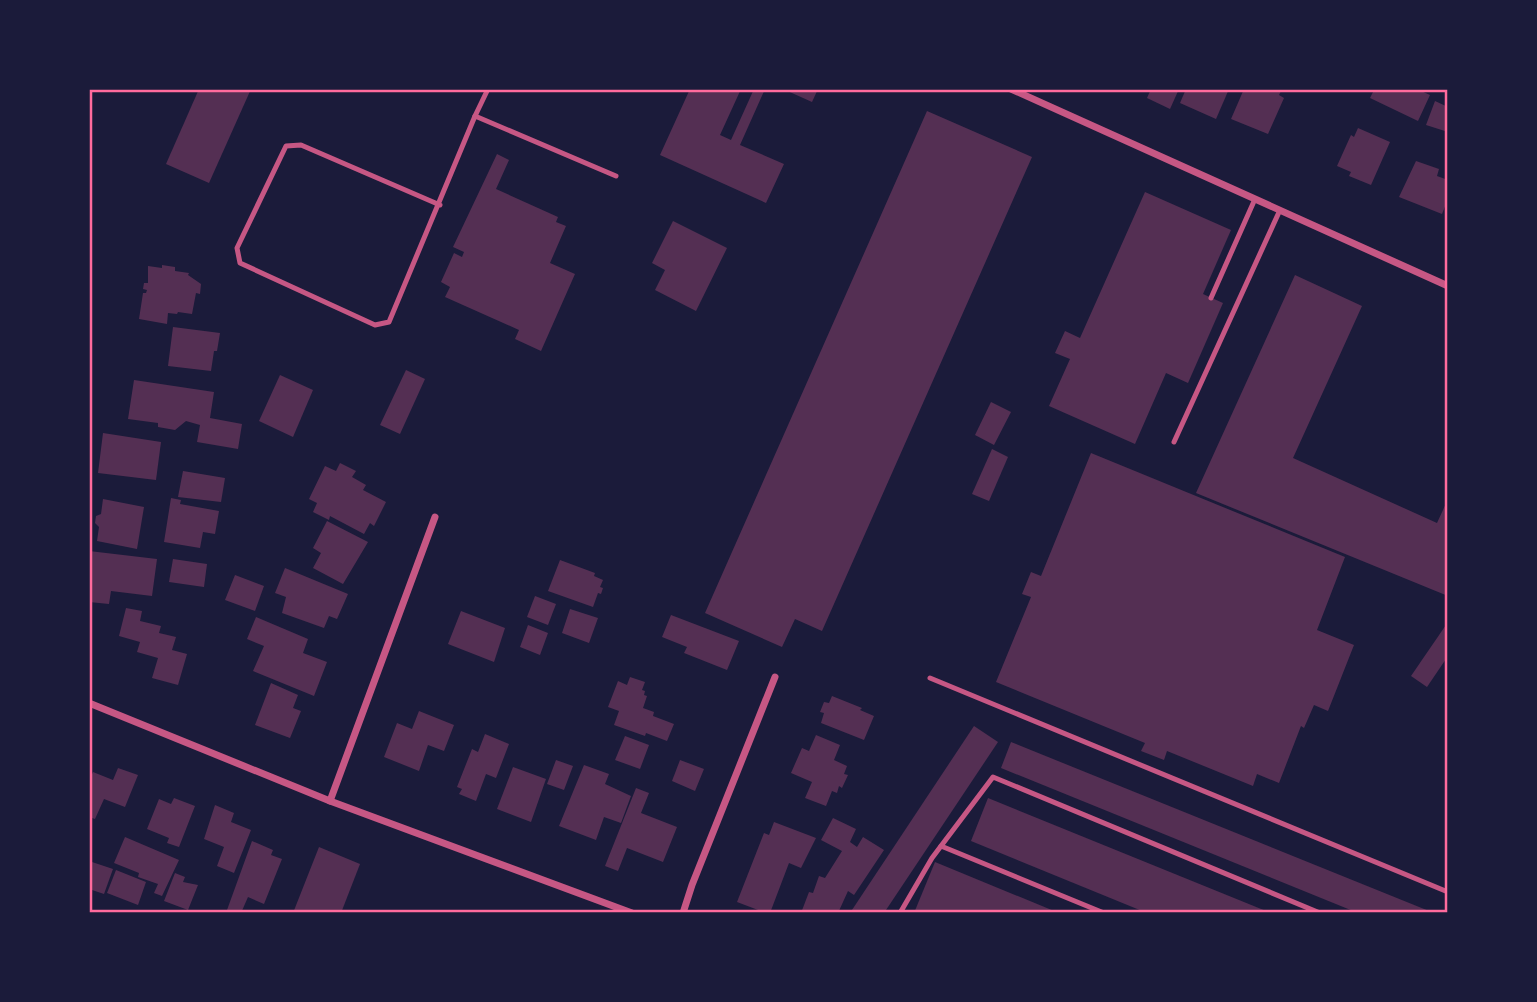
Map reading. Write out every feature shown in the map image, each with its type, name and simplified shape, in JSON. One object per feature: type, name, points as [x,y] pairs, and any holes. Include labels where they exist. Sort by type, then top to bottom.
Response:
[{"type":"street","points":[[1011,89],[1448,286]]},
{"type":"street","points":[[330,801],[435,517]]},
{"type":"street","points":[[683,913],[775,677]]},
{"type":"street","points":[[89,703],[330,801],[632,913]]},
{"type":"lane","points":[[440,205],[301,145],[286,146],[237,248],[240,263],[375,325],[389,322],[440,205],[475,116],[488,89]]},
{"type":"lane","points":[[475,116],[615,176]]},
{"type":"lane","points":[[1211,298],[1255,199]]},
{"type":"lane","points":[[1174,442],[1280,210]]},
{"type":"lane","points":[[930,678],[1448,892]]},
{"type":"lane","points":[[900,913],[942,846],[993,777],[1320,913]]},
{"type":"lane","points":[[942,846],[1104,913]]},
{"type":"building","points":[[199,89],[251,89],[209,183],[166,164]]},
{"type":"building","points":[[690,89],[741,89],[720,135],[731,140],[754,89],[765,89],[740,145],[784,164],[766,203],[660,155]]},
{"type":"building","points":[[783,89],[818,89],[812,102]]},
{"type":"building","points":[[1151,89],[1179,89],[1170,109],[1147,98]]},
{"type":"building","points":[[1186,89],[1229,89],[1216,119],[1180,103]]},
{"type":"building","points":[[1244,89],[1282,89],[1279,95],[1284,98],[1268,134],[1231,119]]},
{"type":"building","points":[[1381,89],[1417,89],[1430,95],[1418,121],[1370,98],[1374,90],[1380,92]]},
{"type":"building","points":[[1435,101],[1448,107],[1448,132],[1426,125]]},
{"type":"building","points":[[927,111],[1032,157],[822,631],[795,619],[782,647],[705,613]]},
{"type":"building","points":[[1358,128],[1390,142],[1371,185],[1349,176],[1351,172],[1337,166],[1351,135],[1354,137]]},
{"type":"building","points":[[497,154],[509,160],[496,189],[558,217],[556,222],[566,226],[550,263],[575,274],[541,351],[515,339],[519,330],[445,297],[450,287],[441,282],[454,253],[462,257],[464,252],[453,247]]},
{"type":"building","points":[[1416,161],[1439,169],[1437,176],[1448,180],[1448,199],[1442,214],[1399,197]]},
{"type":"building","points":[[1145,192],[1231,230],[1203,294],[1223,303],[1188,383],[1166,373],[1135,444],[1049,406],[1070,359],[1055,353],[1065,331],[1080,338]]},
{"type":"building","points":[[673,221],[727,248],[696,311],[655,290],[665,270],[652,263]]},
{"type":"building","points":[[162,265],[189,273],[188,275],[201,284],[200,294],[196,293],[192,314],[168,313],[167,324],[139,319],[143,293],[147,290],[143,289],[144,283],[148,283],[148,266],[162,268]]},
{"type":"building","points":[[1295,275],[1362,306],[1293,458],[1437,523],[1448,499],[1448,596],[1196,493]]},
{"type":"building","points":[[173,327],[220,333],[211,371],[168,366]]},
{"type":"building","points":[[406,370],[425,379],[400,434],[380,425]]},
{"type":"building","points":[[280,375],[313,390],[293,437],[259,421]]},
{"type":"building","points":[[134,380],[214,392],[210,418],[242,424],[238,449],[197,442],[200,425],[186,421],[175,430],[158,427],[158,423],[128,419]]},
{"type":"building","points":[[991,402],[1011,412],[994,445],[975,435]]},
{"type":"building","points":[[103,433],[161,442],[156,480],[98,473]]},
{"type":"building","points":[[992,449],[1008,457],[989,501],[972,494]]},
{"type":"building","points":[[1091,453],[1345,557],[1317,630],[1354,645],[1328,711],[1314,705],[1304,728],[1301,726],[1279,783],[1257,774],[1253,786],[1167,751],[1164,760],[1141,751],[1145,743],[996,682],[1031,597],[1022,594],[1031,572],[1041,576]]},
{"type":"building","points":[[340,463],[356,471],[352,477],[366,485],[363,490],[386,502],[374,526],[370,523],[364,534],[330,516],[329,520],[313,512],[317,503],[309,499],[325,466],[336,471]]},
{"type":"building","points":[[183,471],[225,478],[221,502],[178,497]]},
{"type":"building","points":[[171,498],[181,500],[180,504],[219,511],[215,534],[203,532],[200,548],[164,542]]},
{"type":"building","points":[[103,499],[144,507],[137,549],[97,541],[99,527],[95,523],[96,516],[101,514]]},
{"type":"building","points":[[327,521],[368,542],[343,584],[313,568],[321,553],[313,548]]},
{"type":"building","points":[[89,551],[157,559],[152,596],[111,591],[109,604],[89,602]]},
{"type":"building","points":[[173,559],[207,564],[204,587],[169,582]]},
{"type":"building","points":[[560,560],[595,573],[594,576],[603,580],[601,594],[598,593],[593,607],[548,591]]},
{"type":"building","points":[[285,568],[348,594],[337,619],[329,616],[324,628],[282,613],[286,597],[275,593]]},
{"type":"building","points":[[235,575],[264,586],[255,611],[225,600]]},
{"type":"building","points":[[535,596],[556,604],[548,625],[527,617]]},
{"type":"building","points":[[126,608],[142,611],[140,621],[161,626],[159,633],[176,637],[172,650],[187,654],[178,685],[152,678],[158,658],[137,652],[140,642],[119,636]]},
{"type":"building","points":[[570,609],[598,618],[589,643],[562,633]]},
{"type":"building","points":[[461,611],[505,628],[494,662],[448,644]]},
{"type":"building","points":[[671,615],[739,641],[727,670],[684,653],[687,647],[662,637]]},
{"type":"building","points":[[256,617],[308,639],[303,653],[327,662],[314,696],[253,671],[264,646],[247,639]]},
{"type":"building","points":[[1448,622],[1448,656],[1427,687],[1411,676]]},
{"type":"building","points":[[528,625],[548,633],[540,655],[520,647]]},
{"type":"building","points":[[630,677],[645,682],[642,690],[647,696],[643,708],[654,712],[653,716],[674,724],[667,741],[614,725],[619,711],[608,707],[618,681],[627,685]]},
{"type":"building","points":[[271,683],[298,695],[293,708],[301,711],[290,738],[255,725]]},
{"type":"building","points":[[832,696],[874,716],[864,740],[821,723],[824,713],[820,712],[824,702],[829,703]]},
{"type":"building","points":[[419,711],[454,725],[444,751],[428,745],[419,771],[384,757],[397,723],[412,729]]},
{"type":"building","points":[[974,726],[998,742],[884,913],[850,913]]},
{"type":"building","points":[[485,734],[509,744],[496,778],[486,774],[476,801],[459,794],[462,789],[457,787],[472,749],[478,752]]},
{"type":"building","points":[[816,735],[840,745],[834,760],[847,766],[844,774],[848,775],[842,788],[839,786],[837,793],[832,791],[826,806],[805,798],[812,782],[791,773],[802,748],[809,751]]},
{"type":"building","points":[[625,736],[649,745],[640,769],[615,760]]},
{"type":"building","points":[[1011,742],[1434,913],[1358,913],[1001,768]]},
{"type":"building","points":[[556,760],[573,766],[564,790],[547,784]]},
{"type":"building","points":[[680,760],[704,769],[695,791],[672,781]]},
{"type":"building","points":[[584,765],[609,774],[605,784],[631,796],[621,823],[604,817],[596,840],[559,826]]},
{"type":"building","points":[[513,767],[546,779],[531,822],[497,809]]},
{"type":"building","points":[[118,768],[138,775],[125,807],[104,799],[95,819],[89,817],[89,781],[93,772],[113,780]]},
{"type":"building","points":[[636,788],[649,793],[641,813],[677,827],[663,862],[627,848],[618,871],[605,866]]},
{"type":"building","points":[[174,798],[195,806],[179,847],[167,843],[169,838],[147,829],[159,799],[171,804]]},
{"type":"building","points":[[988,798],[1271,913],[1147,913],[971,841]]},
{"type":"building","points":[[215,805],[234,813],[231,822],[251,830],[234,873],[217,866],[224,847],[204,839]]},
{"type":"building","points":[[833,818],[856,829],[850,842],[857,847],[863,837],[884,850],[854,895],[848,891],[838,913],[801,913],[819,876],[825,878],[842,851],[821,840]]},
{"type":"building","points":[[774,822],[816,838],[801,868],[789,863],[770,913],[766,913],[737,902],[764,833],[769,835]]},
{"type":"building","points":[[125,837],[179,860],[162,896],[154,893],[158,884],[138,877],[139,873],[114,863]]},
{"type":"building","points":[[252,841],[273,850],[271,855],[282,859],[264,904],[248,897],[241,913],[234,913],[227,910]]},
{"type":"building","points":[[319,847],[360,864],[341,913],[293,913]]},
{"type":"building","points":[[89,861],[113,869],[104,894],[89,889]]},
{"type":"building","points":[[935,862],[1059,913],[914,913]]},
{"type":"building","points":[[116,870],[146,882],[138,905],[107,893]]},
{"type":"building","points":[[175,873],[185,877],[183,882],[198,885],[188,910],[164,901]]}]
